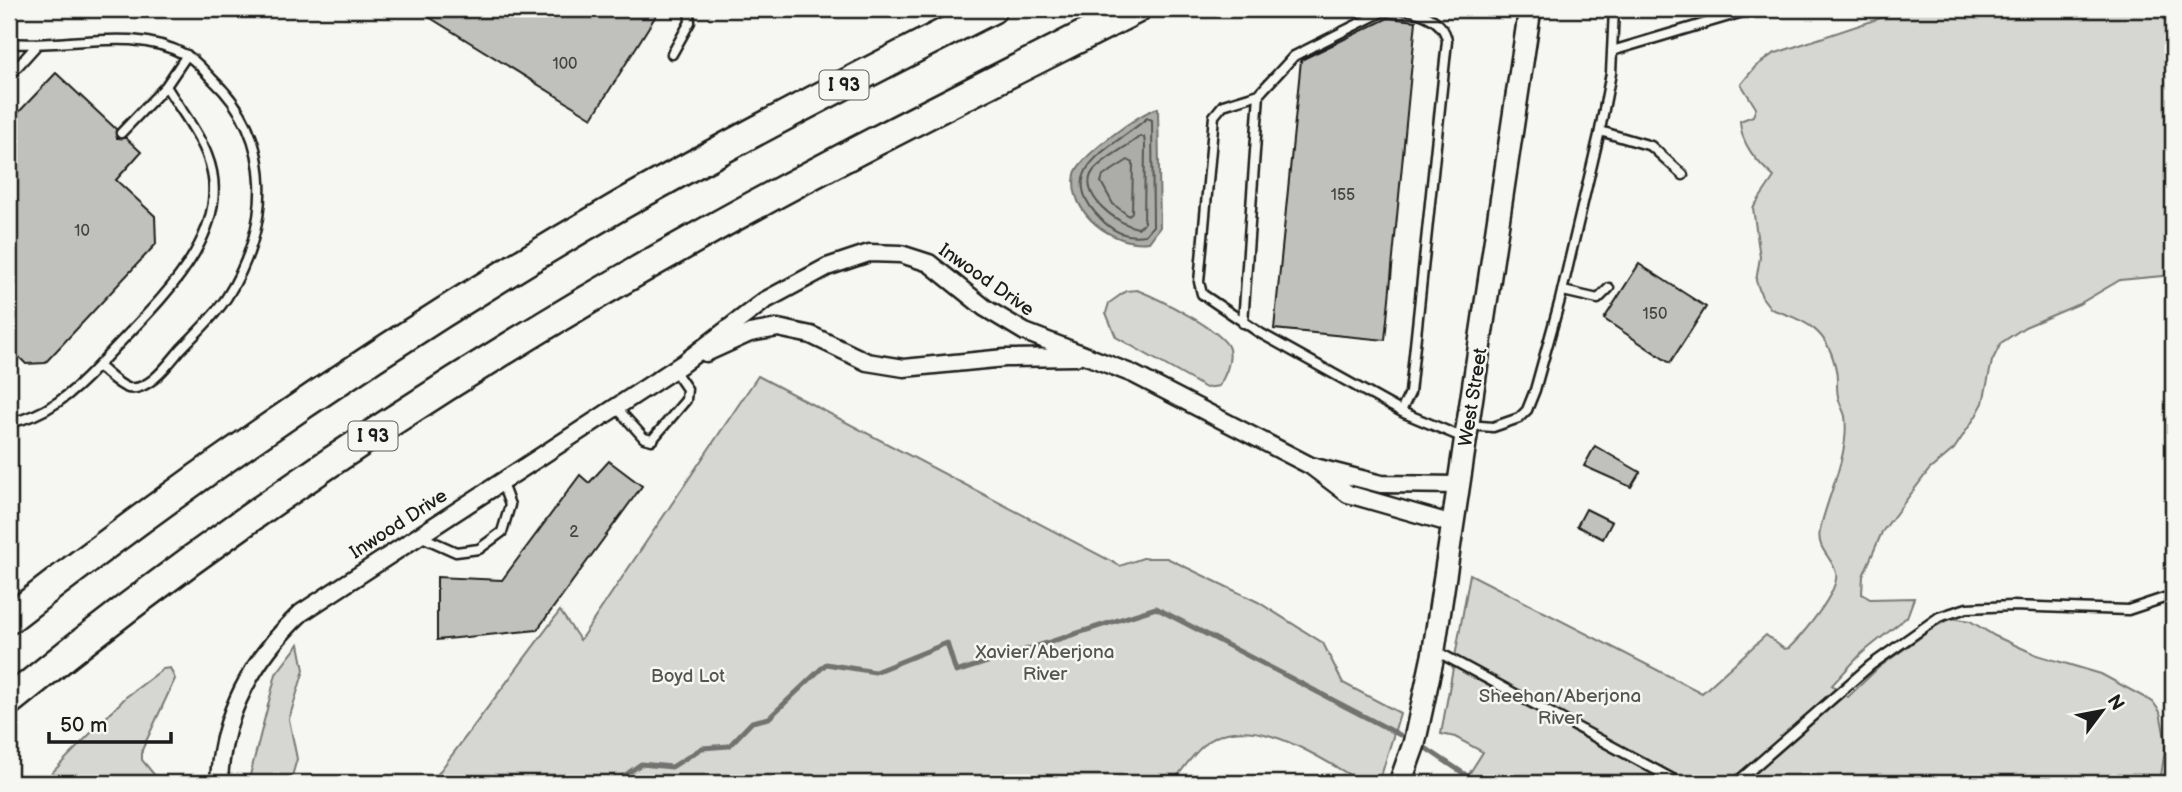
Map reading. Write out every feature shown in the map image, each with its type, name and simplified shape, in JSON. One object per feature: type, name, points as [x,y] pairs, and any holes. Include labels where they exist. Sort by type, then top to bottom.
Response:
[{"type":"highway","name":"I 93","points":[[9,618],[265,430],[465,299],[706,158],[992,9]]},
{"type":"highway","name":"I 93","points":[[9,701],[260,513],[495,357],[759,203],[1136,9]]},
{"type":"main road","name":"West Street","points":[[1401,783],[1413,744],[1434,650],[1530,9]]},
{"type":"street","name":"Inwood Drive","points":[[219,783],[224,742],[234,708],[252,671],[275,640],[315,602],[678,367],[764,302],[827,267],[863,254],[901,254],[929,263],[997,316],[1052,345],[1133,374],[1311,466],[1335,486],[1362,500],[1453,524]]},
{"type":"street","name":"Inwood Drive","points":[[678,367],[750,333],[778,328],[811,335],[867,362],[904,368],[1005,358],[1086,356]]},
{"type":"street","name":"Inwood Drive","points":[[1311,466],[1381,484],[1459,485]]},
{"type":"lane","points":[[672,54],[690,22],[689,9]]},
{"type":"lane","points":[[760,9],[765,9]]},
{"type":"lane","points":[[1401,411],[1410,393],[1447,35],[1424,14],[1387,10],[1294,56],[1259,94],[1223,105],[1214,116],[1199,282],[1205,297],[1244,323],[1401,411],[1434,428],[1467,432],[1504,425],[1519,418],[1527,410],[1563,291],[1611,74],[1614,9]]},
{"type":"lane","points":[[1612,51],[1753,9]]},
{"type":"lane","points":[[9,43],[36,46],[126,37],[187,55],[233,98],[249,127],[258,158],[260,195],[256,233],[226,299],[142,387],[127,388],[98,366]]},
{"type":"lane","points":[[9,76],[36,46]]},
{"type":"lane","points":[[121,133],[166,86],[187,55]]},
{"type":"lane","points":[[9,423],[37,416],[72,394],[175,281],[198,250],[209,222],[213,189],[208,155],[166,86]]},
{"type":"lane","points":[[1244,323],[1259,94]]},
{"type":"lane","points":[[1600,131],[1651,146],[1683,175]]},
{"type":"lane","points":[[1563,291],[1598,299],[1609,288]]},
{"type":"lane","points":[[616,407],[644,438],[652,440],[686,400],[687,389],[678,367]]},
{"type":"lane","points":[[418,535],[456,552],[479,549],[502,532],[510,505],[501,481]]},
{"type":"lane","points":[[1736,783],[1871,666],[1939,617],[1967,608],[2012,606],[2128,610],[2173,595]]},
{"type":"lane","points":[[1434,650],[1680,783]]},
{"type":"green space","name":"Sheehan/Aberjona River","points":[[1891,9],[2173,9],[2173,275],[2120,280],[2079,304],[2025,327],[2001,343],[1992,361],[1983,403],[1976,416],[1954,449],[1929,470],[1882,532],[1863,576],[1862,594],[1870,599],[1914,598],[1907,617],[1861,654],[1832,685],[1848,697],[1878,668],[1936,626],[1952,618],[1970,621],[2037,655],[2101,674],[2153,702],[2160,712],[2166,743],[2160,783],[1467,783],[1466,779],[1483,752],[1455,737],[1441,734],[1470,574],[1702,693],[1766,635],[1784,649],[1789,648],[1826,601],[1836,581],[1836,573],[1819,537],[1841,459],[1846,430],[1845,416],[1838,396],[1836,370],[1827,345],[1814,329],[1805,323],[1771,309],[1762,297],[1756,281],[1760,257],[1753,208],[1774,177],[1756,159],[1743,138],[1740,121],[1753,116],[1756,108],[1741,84],[1755,67],[1773,54],[1884,17]]},
{"type":"green space","points":[[1137,290],[1188,315],[1225,342],[1230,359],[1219,386],[1206,388],[1116,337],[1106,313],[1109,303],[1126,291]]},
{"type":"green space","name":"Xavier/Aberjona River","points":[[758,376],[1120,566],[1143,558],[1167,558],[1258,602],[1323,643],[1343,683],[1400,713],[1379,783],[1364,783],[1284,740],[1241,731],[1221,735],[1203,746],[1172,783],[431,783],[560,611],[580,640]]},
{"type":"green space","points":[[299,644],[304,670],[289,719],[297,759],[290,783],[248,783],[276,674]]},
{"type":"green space","points":[[170,668],[175,679],[142,750],[142,760],[161,783],[42,783],[126,697],[163,669]]},
{"type":"water","points":[[1158,108],[1160,227],[1149,242],[1135,242],[1108,233],[1086,214],[1078,202],[1074,188],[1075,174],[1087,157],[1112,136],[1139,117]]},
{"type":"building","points":[[416,9],[660,9],[592,118]]},
{"type":"building","points":[[1388,18],[1416,21],[1385,340],[1274,329],[1301,60]]},
{"type":"building","points":[[56,73],[116,129],[117,138],[126,138],[141,152],[116,180],[155,216],[156,244],[45,363],[26,364],[19,357],[9,358],[9,136],[15,129],[16,115]]},
{"type":"building","points":[[1639,264],[1706,307],[1670,363],[1604,319]]},
{"type":"building","points":[[1595,446],[1640,472],[1631,487],[1584,466]]},
{"type":"building","points":[[609,461],[642,486],[537,630],[437,640],[437,577],[502,580],[580,475],[589,483]]},
{"type":"building","points":[[1586,509],[1612,522],[1603,539],[1577,526]]},
{"type":"waterway","points":[[614,783],[641,764],[672,767],[702,748],[729,746],[752,722],[769,718],[826,664],[875,672],[947,643],[956,672],[1156,608],[1400,735]]},
{"type":"waterway","points":[[1427,749],[1478,783]]},
{"type":"park label","name":"Boyd Lot","points":[[688,675]]}]
